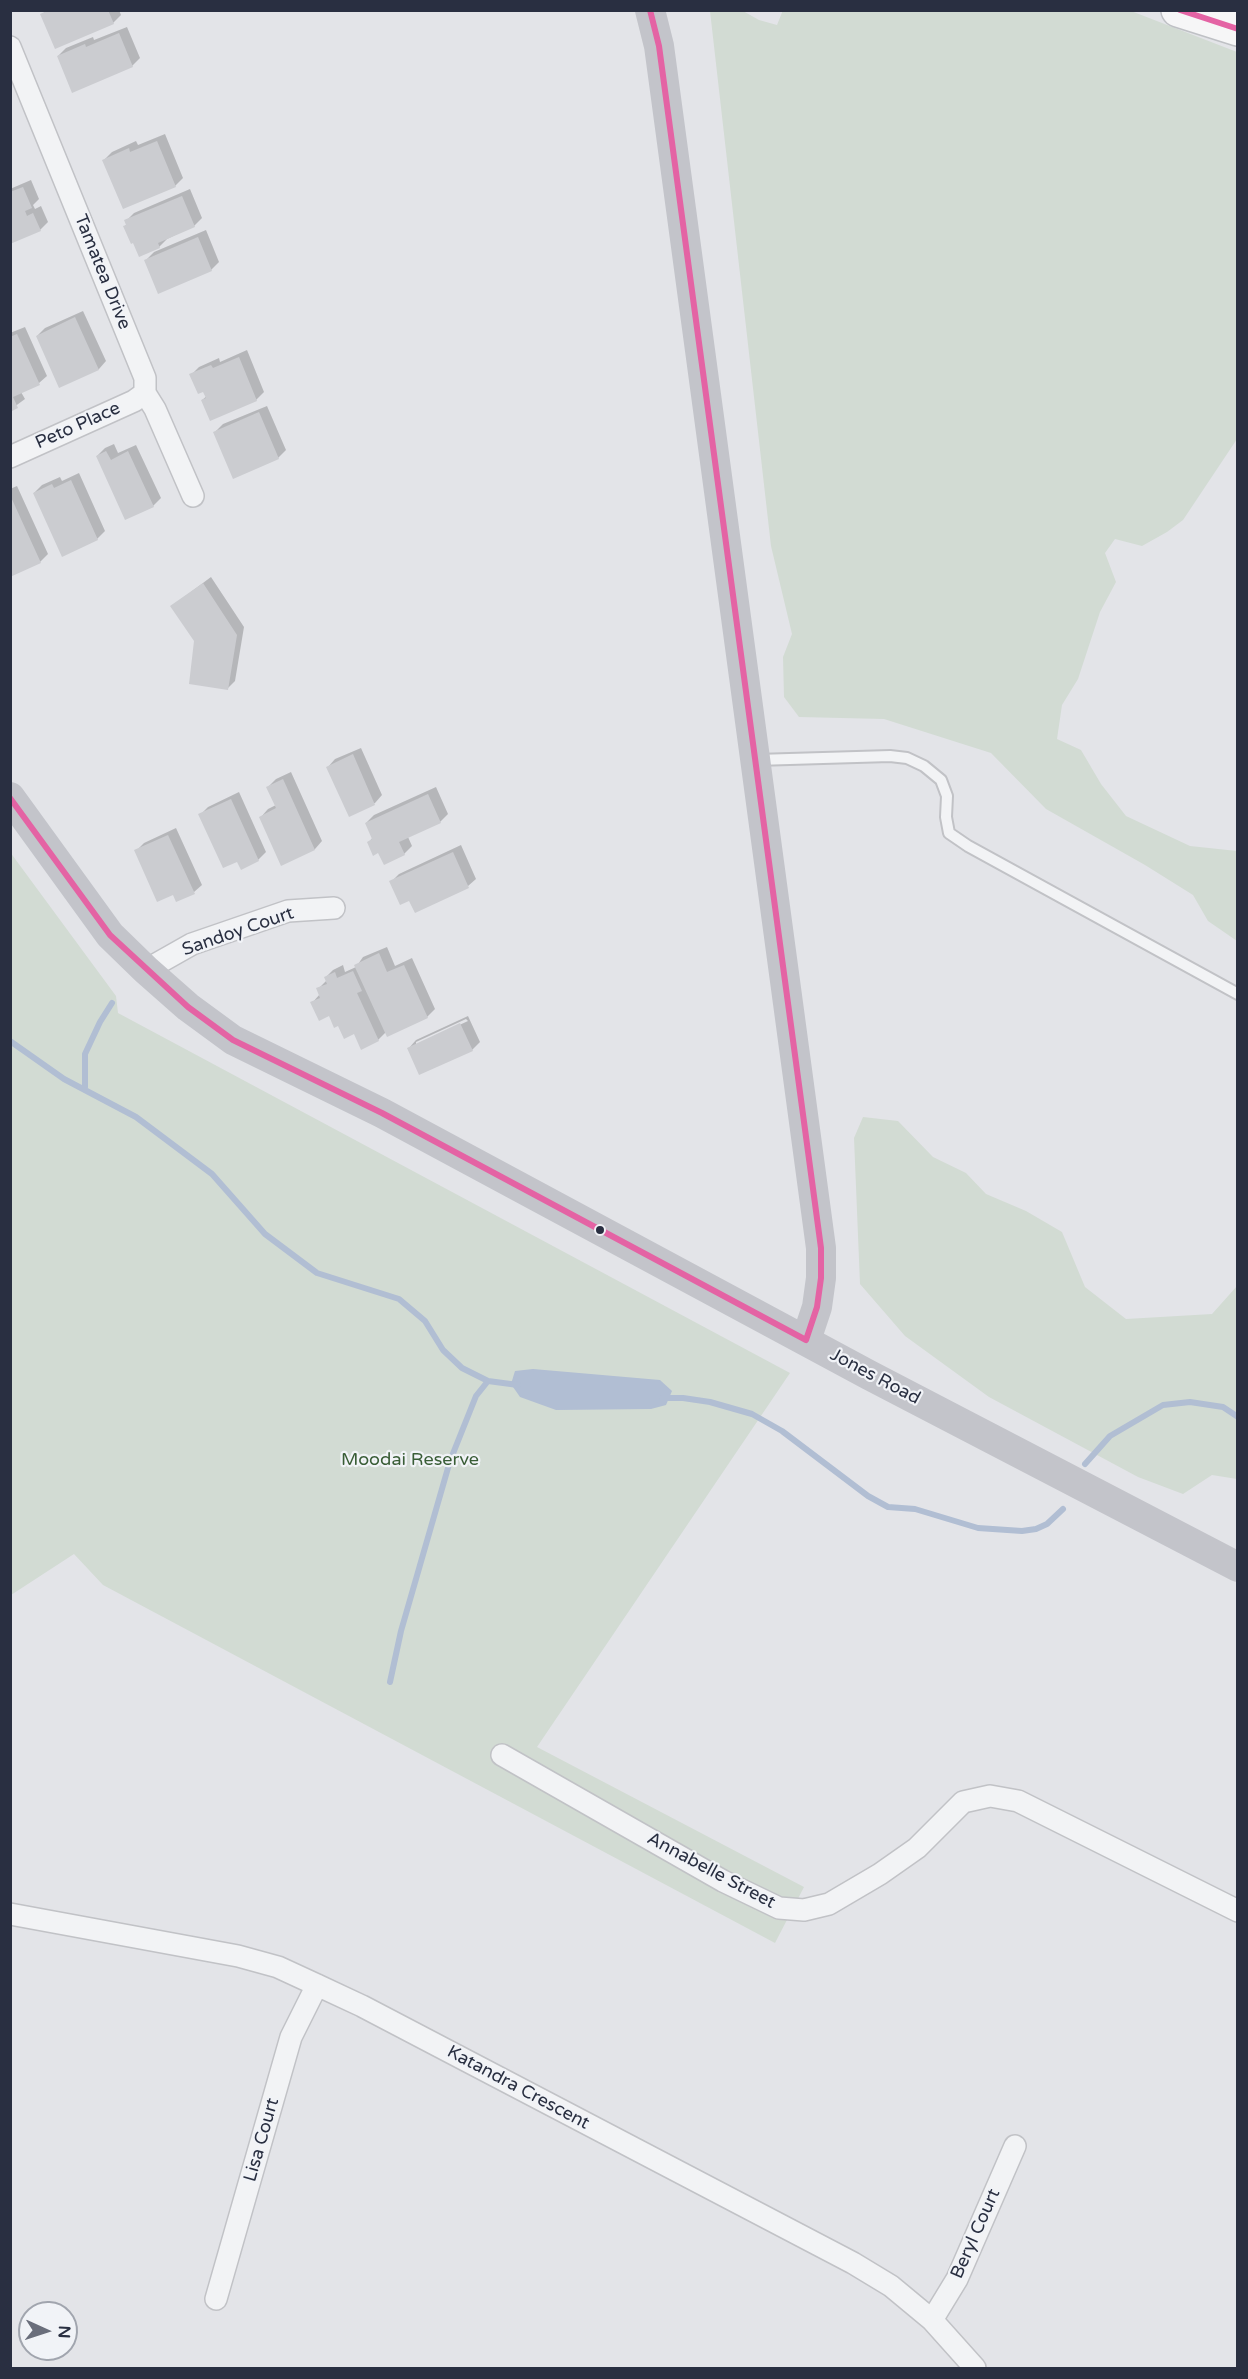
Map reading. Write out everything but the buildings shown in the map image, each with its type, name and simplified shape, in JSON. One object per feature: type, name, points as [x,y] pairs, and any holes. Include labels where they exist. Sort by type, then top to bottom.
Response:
[{"type":"main road","points":[[1178,10],[1238,29]]},
{"type":"main road","points":[[1219,10],[1238,21]]},
{"type":"street","points":[[651,10],[659,46],[821,1248],[818,1298],[806,1340]]},
{"type":"street","points":[[658,10],[659,46]]},
{"type":"street","name":"Tamatea Drive","points":[[10,47],[145,378],[145,393],[155,409],[192,496]]},
{"type":"street","name":"Peto Place","points":[[10,457],[134,401],[145,393]]},
{"type":"street","name":"Jones Road","points":[[10,797],[110,935],[188,1007],[233,1040],[382,1113],[806,1340],[1238,1567]]},
{"type":"street","name":"Sandoy Court","points":[[146,970],[192,944],[288,911],[334,908]]},
{"type":"street","name":"Annabelle Street","points":[[502,1755],[723,1881],[779,1908],[804,1910],[829,1904],[880,1874],[917,1848],[963,1802],[990,1796],[1018,1801],[1238,1911]]},
{"type":"street","name":"Katandra Crescent","points":[[10,1914],[238,1956],[278,1967],[317,1985],[853,2263],[891,2286],[932,2320],[975,2368]]},
{"type":"street","name":"Lisa Court","points":[[216,2299],[291,2037],[317,1985]]},
{"type":"street","name":"Beryl Court","points":[[932,2320],[957,2279],[1015,2146]]},
{"type":"lane","points":[[756,760],[890,756],[907,758],[924,766],[941,780],[947,796],[946,817],[949,833],[968,846],[1238,994]]},
{"type":"green space","points":[[783,10],[1131,11],[1237,52],[1237,439],[1183,520],[1142,546],[1115,539],[1105,553],[1116,582],[1100,612],[1078,679],[1062,705],[1057,739],[1081,750],[1101,784],[1126,816],[1190,846],[1237,851],[1237,941],[1208,921],[1193,895],[1046,809],[991,753],[884,719],[799,717],[784,697],[783,657],[792,634],[771,546],[710,11],[743,11],[759,20],[777,25]]},
{"type":"green space","name":"Moodai Reserve","points":[[10,852],[116,996],[118,1013],[790,1373],[537,1747],[804,1887],[775,1943],[103,1585],[74,1554],[11,1595]]},
{"type":"green space","points":[[863,1117],[898,1121],[933,1157],[966,1173],[986,1194],[1026,1211],[1062,1232],[1085,1287],[1126,1319],[1212,1314],[1237,1286],[1237,1479],[1212,1475],[1183,1494],[1138,1477],[989,1397],[905,1336],[860,1284],[854,1138]]},
{"type":"water","points":[[533,1369],[660,1380],[672,1391],[666,1405],[651,1409],[556,1410],[520,1397],[511,1384],[515,1371]]},
{"type":"waterway","points":[[85,1087],[85,1054],[112,1003]]},
{"type":"waterway","points":[[10,1041],[64,1079],[136,1117],[212,1174],[265,1234],[317,1273],[399,1299],[425,1321],[443,1350],[462,1368],[488,1381],[518,1385]]},
{"type":"waterway","points":[[390,1682],[401,1631],[450,1461],[476,1396],[488,1381]]},
{"type":"waterway","points":[[662,1398],[710,1402],[752,1414],[782,1431],[868,1496],[888,1507],[915,1509],[978,1528],[1022,1531],[1036,1529],[1047,1524],[1063,1509]]},
{"type":"waterway","points":[[1085,1464],[1110,1436],[1163,1405],[1190,1402],[1223,1407],[1238,1417]]},
{"type":"transit line","points":[[650,10],[659,46],[821,1248],[821,1278],[817,1307],[806,1340]]},
{"type":"transit line","points":[[1180,10],[1238,29]]},
{"type":"transit line","points":[[10,798],[110,935],[188,1007],[233,1040],[382,1113],[806,1340]]}]
